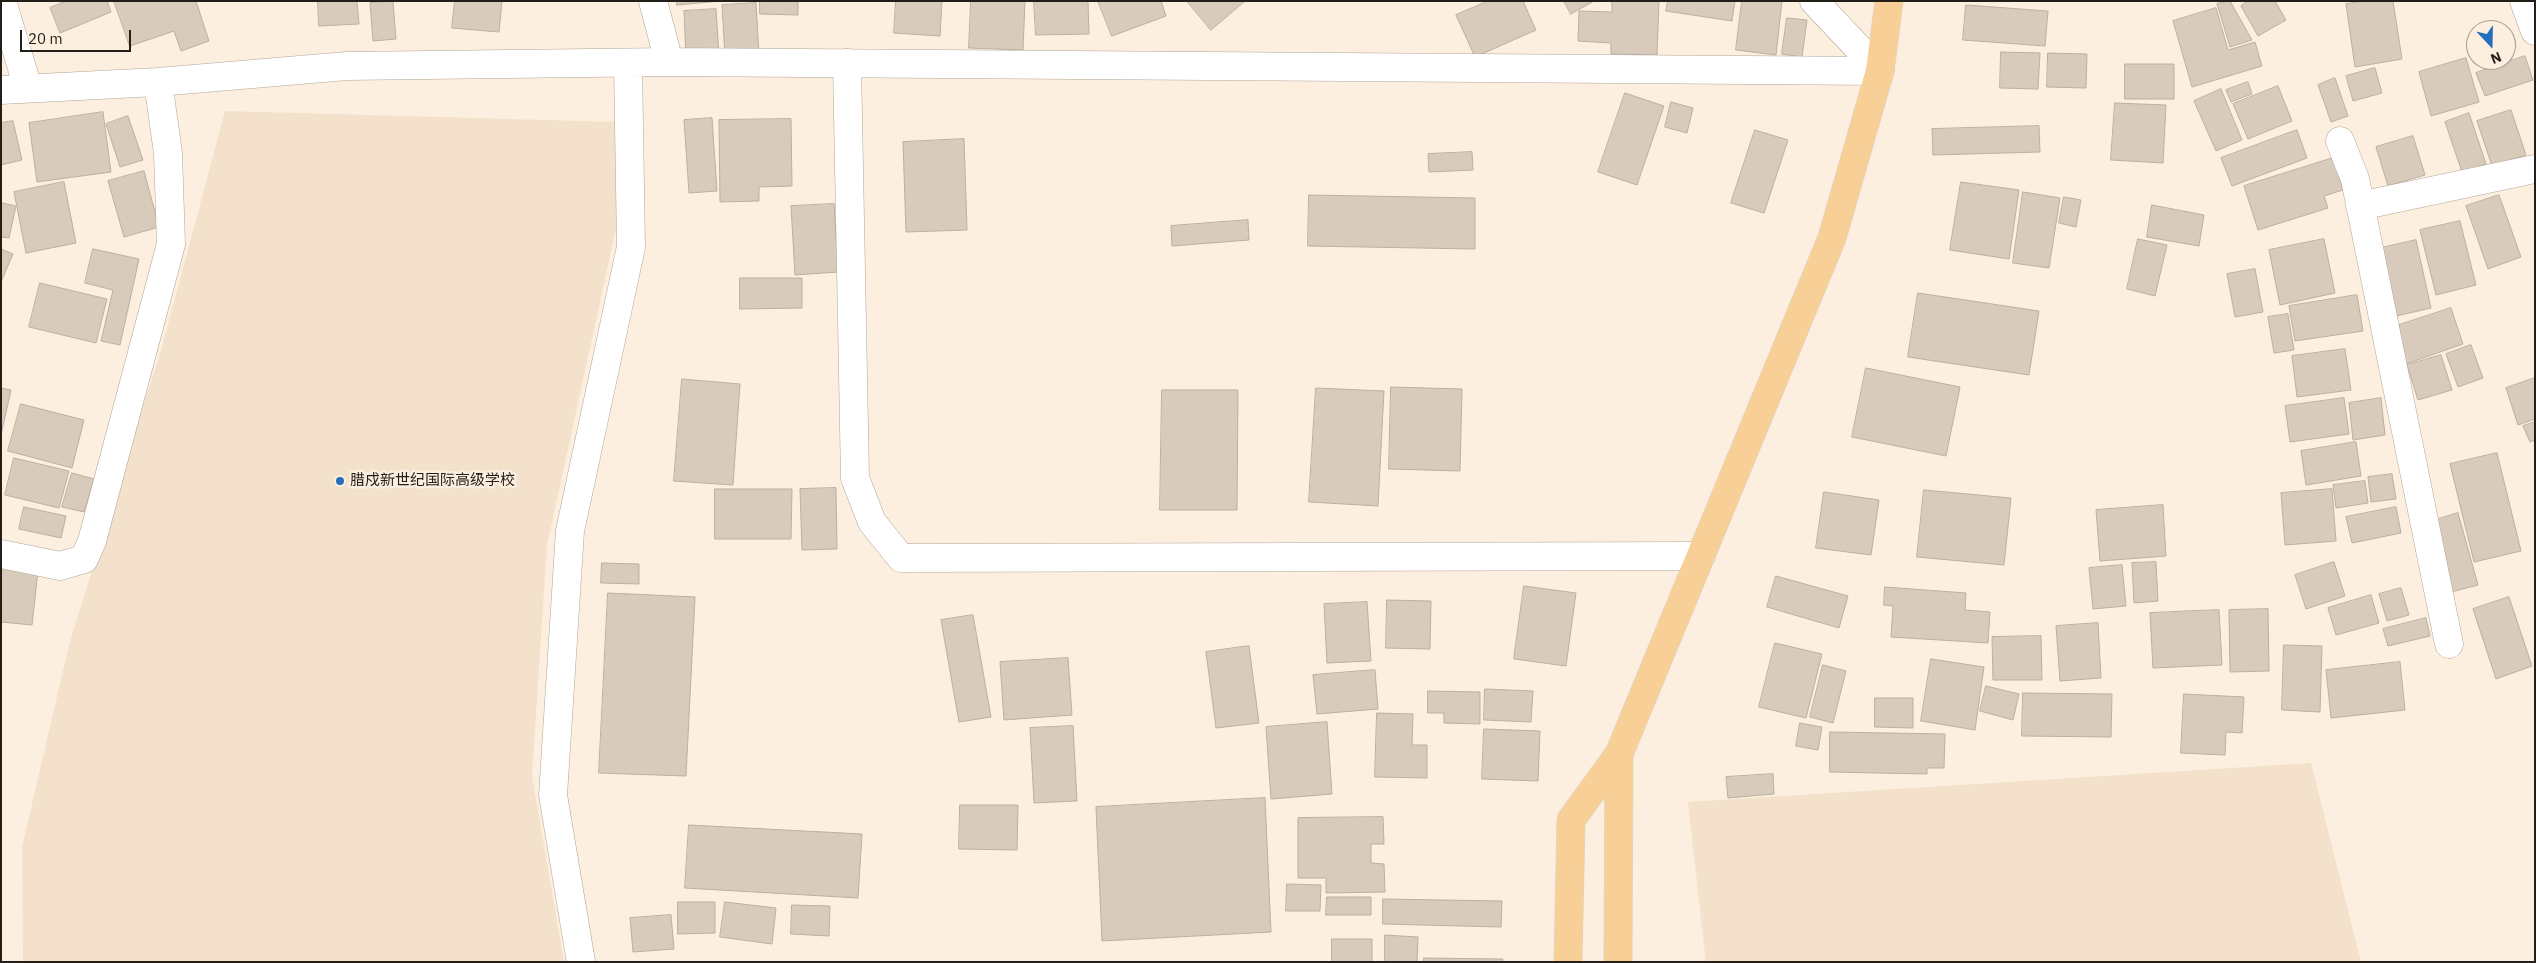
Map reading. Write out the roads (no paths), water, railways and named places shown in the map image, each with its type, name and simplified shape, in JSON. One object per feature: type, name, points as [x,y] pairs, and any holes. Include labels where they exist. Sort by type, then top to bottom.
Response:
[{"type":"main road","points":[[1568,962],[1571,820],[1619,754],[1832,238],[1880,71],[1889,1]]},
{"type":"main road","points":[[1618,962],[1619,754]]},
{"type":"street","points":[[2,1],[28,88]]},
{"type":"street","points":[[653,1],[669,62]]},
{"type":"street","points":[[1814,1],[1880,71]]},
{"type":"street","points":[[2524,1],[2535,31]]},
{"type":"street","points":[[1,90],[158,82],[347,66],[669,62],[1880,71]]},
{"type":"street","points":[[581,962],[553,796],[570,531],[631,247],[628,63]]},
{"type":"street","points":[[847,63],[855,478],[872,522],[901,558],[1701,556]]},
{"type":"street","points":[[1,554],[60,566],[84,560],[92,541],[171,244],[168,153],[158,82]]},
{"type":"street","points":[[2340,141],[2355,179],[2449,644]]},
{"type":"street","points":[[2360,206],[2535,168]]},
{"type":"place","name":"腊戍新世纪国际高级学校","points":[[340,481]]}]
